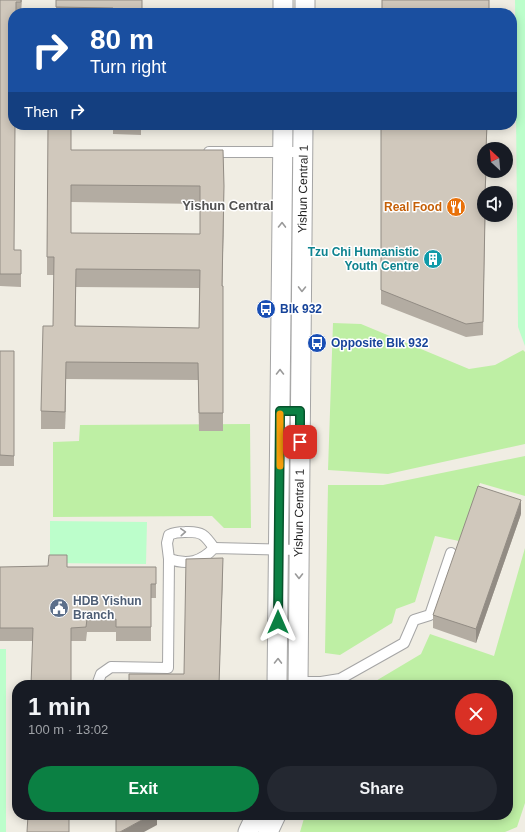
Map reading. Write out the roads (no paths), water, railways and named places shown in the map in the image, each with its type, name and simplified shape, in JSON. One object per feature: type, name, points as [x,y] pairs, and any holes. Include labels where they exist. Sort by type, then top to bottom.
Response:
[{"type":"street","name":"Yishun Central 1","points":[[283,130],[282,152],[290,411],[299,550],[298,680]]},
{"type":"street","name":"Yishun Central 1","points":[[277,680],[278,549],[290,411],[304,130]]},
{"type":"street","points":[[248,832],[254,820]]},
{"type":"street","points":[[268,832],[274,820]]},
{"type":"lane","points":[[199,152],[303,152]]},
{"type":"lane","points":[[98,680],[100,674],[111,667],[168,668],[169,559],[167,543],[170,535],[174,532],[198,531],[207,537],[214,548]]},
{"type":"lane","points":[[169,559],[177,562],[194,562],[207,556],[214,548],[299,550]]},
{"type":"lane","points":[[334,680],[340,679],[404,643],[414,620],[430,615],[451,553]]},
{"type":"place","name":"Real Food","points":[[456,207]]},
{"type":"place","name":"Tzu Chi Humanistic Youth Centre","points":[[433,259]]},
{"type":"place","name":"Blk 932","points":[[266,309]]},
{"type":"place","name":"Opposite Blk 932","points":[[317,343]]},
{"type":"place","name":"HDB Yishun Branch","points":[[59,608]]},
{"type":"district","name":"Yishun Central","points":[[228,205]]}]
